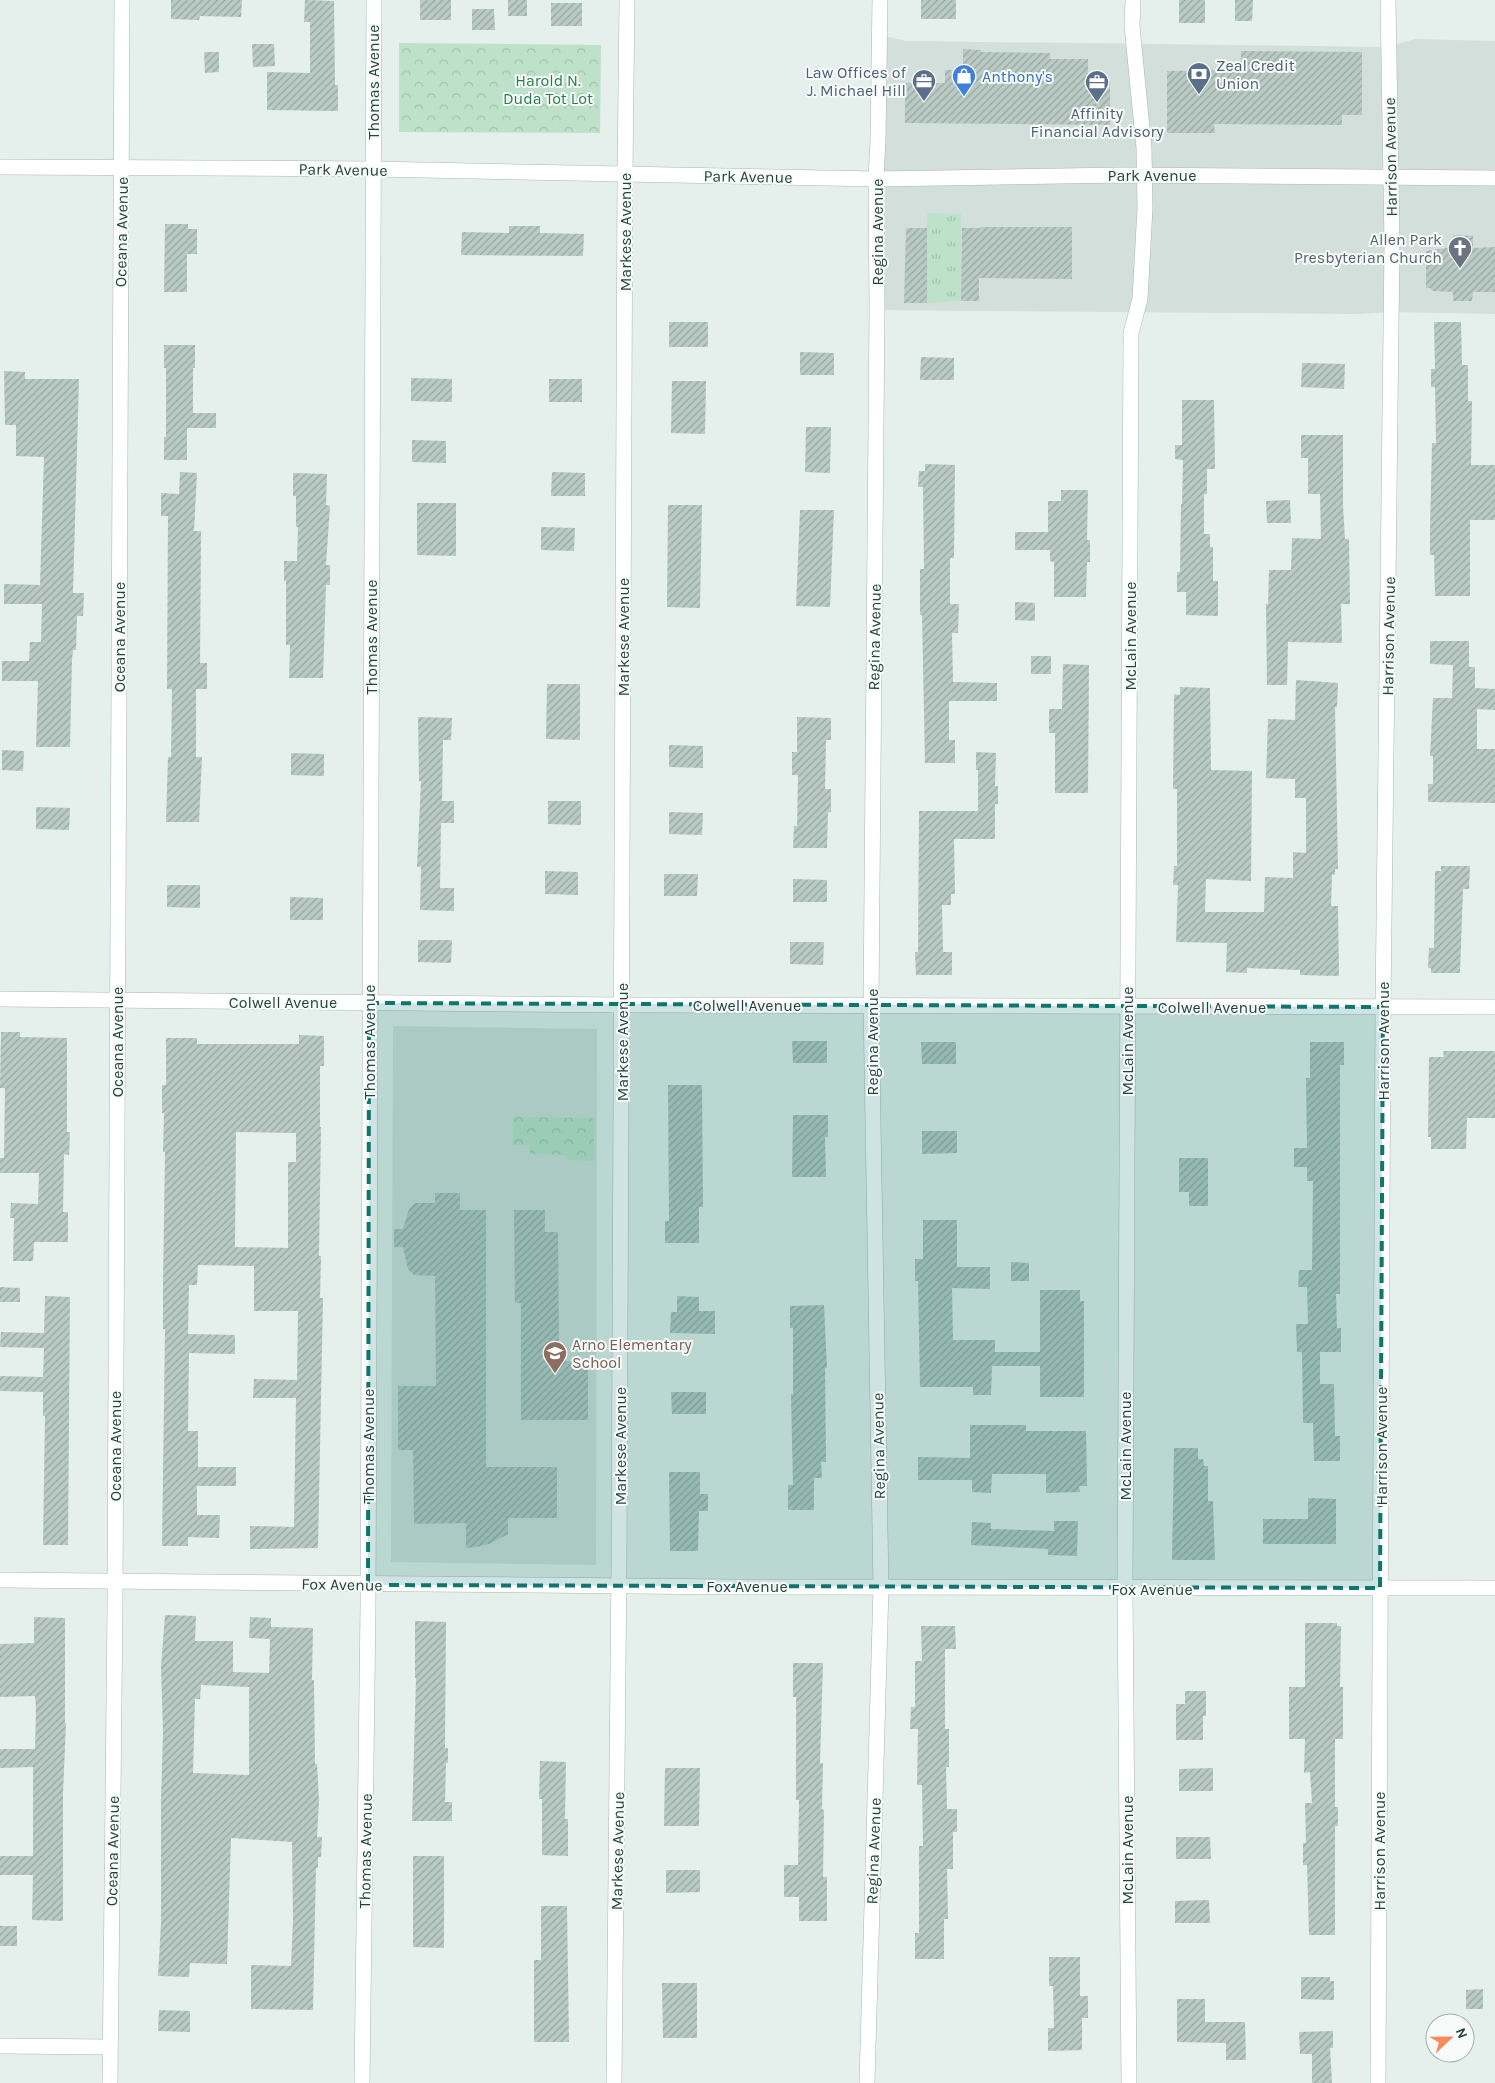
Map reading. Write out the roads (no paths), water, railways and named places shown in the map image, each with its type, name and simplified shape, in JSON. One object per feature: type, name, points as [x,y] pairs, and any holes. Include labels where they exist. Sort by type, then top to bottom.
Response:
[{"type":"street","name":"Oceana Avenue","points":[[110,2083],[115,1581],[122,0]]},
{"type":"street","name":"Thomas Avenue","points":[[362,2083],[368,1585],[374,0]]},
{"type":"street","name":"Markese Avenue","points":[[614,2083],[619,1586],[627,0]]},
{"type":"street","name":"Regina Avenue","points":[[867,2083],[880,1587],[870,1005],[877,330],[876,179],[880,0]]},
{"type":"street","name":"McLain Avenue","points":[[1129,2083],[1125,1589],[1131,333],[1140,299],[1145,208],[1144,148],[1132,26],[1133,0]]},
{"type":"street","name":"Harrison Avenue","points":[[1378,2083],[1383,1007],[1392,296],[1388,0]]},
{"type":"street","name":"Park Avenue","points":[[0,167],[373,169],[876,179],[1144,176],[1495,178]]},
{"type":"street","name":"Colwell Avenue","points":[[0,999],[622,1005],[1495,1007]]},
{"type":"street","name":"Fox Avenue","points":[[0,1580],[368,1585],[1125,1589],[1495,1588]]},
{"type":"street","points":[[0,2046],[110,2047]]},
{"type":"place","name":"Zeal Credit Union","points":[[1199,95]]},
{"type":"place","name":"Anthony's","points":[[964,97]]},
{"type":"place","name":"Law Offices of J. Michael Hill","points":[[924,102]]},
{"type":"place","name":"Affinity Financial Advisory","points":[[1097,103]]},
{"type":"place","name":"Allen Park Presbyterian Church","points":[[1460,269]]},
{"type":"place","name":"Arno Elementary School","points":[[555,1374]]},
{"type":"park label","name":"Harold N. Duda Tot Lot","points":[[548,89]]}]
